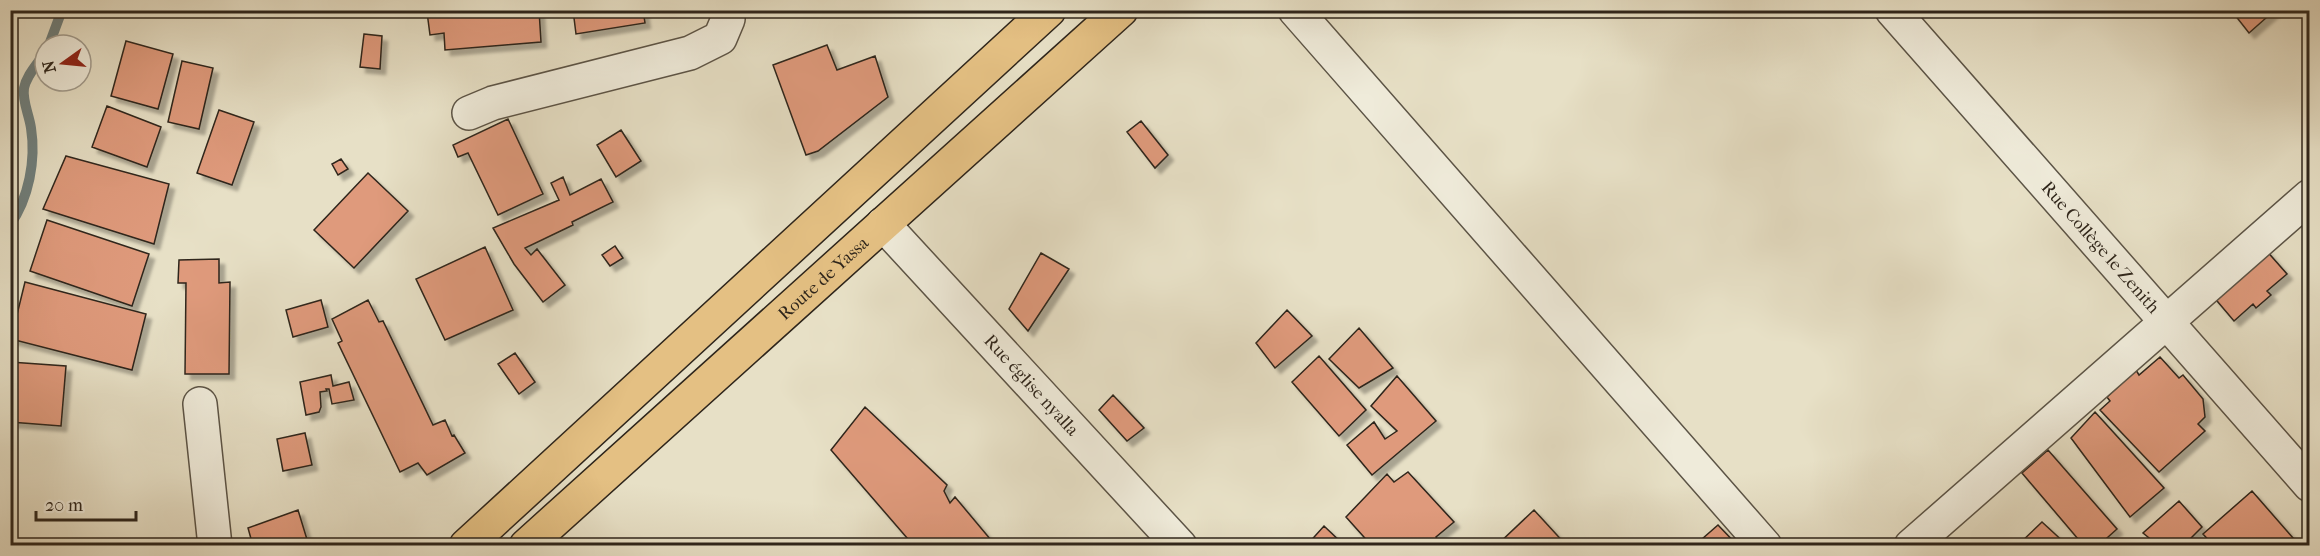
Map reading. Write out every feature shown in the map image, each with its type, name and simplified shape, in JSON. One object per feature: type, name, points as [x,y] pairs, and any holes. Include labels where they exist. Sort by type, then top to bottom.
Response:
[{"type":"main road","points":[[466,546],[1049,10]]},
{"type":"main road","name":"Route de Yassa","points":[[526,546],[1121,10]]},
{"type":"street","points":[[469,113],[493,103],[690,53],[720,38],[728,19],[726,10]]},
{"type":"street","points":[[1295,10],[1766,546]]},
{"type":"street","name":"Rue Collège le Zenith","points":[[1892,10],[2310,485]]},
{"type":"street","points":[[1911,546],[2310,196]]},
{"type":"street","name":"Rue église nyalla","points":[[883,224],[1180,546]]},
{"type":"street","points":[[200,404],[214,546]]},
{"type":"building","points":[[539,10],[541,42],[445,50],[444,33],[430,35],[427,12]]},
{"type":"building","points":[[573,10],[643,10],[645,23],[576,34]]},
{"type":"building","points":[[2231,10],[2275,10],[2249,33]]},
{"type":"building","points":[[364,34],[382,36],[380,69],[360,67]]},
{"type":"building","points":[[126,41],[173,54],[158,109],[111,96]]},
{"type":"building","points":[[827,45],[837,70],[875,56],[888,97],[818,151],[806,155],[773,65]]},
{"type":"building","points":[[182,61],[213,68],[199,129],[168,122]]},
{"type":"building","points":[[107,106],[161,127],[147,167],[92,147]]},
{"type":"building","points":[[219,110],[254,122],[232,185],[197,173]]},
{"type":"building","points":[[508,119],[543,194],[498,215],[468,153],[458,157],[453,145]]},
{"type":"building","points":[[1141,121],[1168,155],[1155,168],[1127,132]]},
{"type":"building","points":[[621,130],[641,161],[616,177],[597,145]]},
{"type":"building","points":[[66,156],[169,184],[154,244],[43,209]]},
{"type":"building","points":[[341,159],[348,169],[338,175],[332,164]]},
{"type":"building","points":[[368,173],[408,211],[354,268],[314,230]]},
{"type":"building","points":[[563,177],[570,195],[601,179],[613,202],[572,222],[573,225],[525,248],[531,255],[537,249],[565,285],[543,302],[514,264],[493,228],[559,200],[551,183]]},
{"type":"building","points":[[47,220],[149,254],[132,306],[30,271]]},
{"type":"building","points":[[615,246],[623,258],[610,266],[602,255]]},
{"type":"building","points":[[485,247],[513,310],[445,340],[416,279]]},
{"type":"building","points":[[2265,249],[2287,274],[2267,291],[2271,295],[2256,308],[2253,304],[2234,321],[2212,295]]},
{"type":"building","points":[[1041,253],[1069,269],[1028,331],[1009,309]]},
{"type":"building","points":[[219,259],[219,283],[230,282],[229,374],[185,374],[186,283],[178,283],[179,260]]},
{"type":"building","points":[[25,282],[146,314],[132,370],[11,339]]},
{"type":"building","points":[[321,300],[328,327],[293,337],[286,310]]},
{"type":"building","points":[[368,300],[379,322],[383,321],[433,425],[445,420],[452,436],[454,435],[465,453],[427,475],[418,463],[400,472],[338,343],[342,341],[332,319]]},
{"type":"building","points":[[1287,310],[1312,336],[1275,368],[1256,343]]},
{"type":"building","points":[[1359,328],[1393,368],[1359,388],[1329,359]]},
{"type":"building","points":[[515,353],[535,382],[519,394],[498,364]]},
{"type":"building","points":[[1319,356],[1366,410],[1339,436],[1292,382]]},
{"type":"building","points":[[2160,357],[2179,378],[2183,375],[2203,399],[2205,417],[2198,424],[2205,431],[2159,472],[2100,410],[2110,401],[2107,397],[2136,370],[2139,375]]},
{"type":"building","points":[[10,362],[66,366],[61,426],[10,422]]},
{"type":"building","points":[[331,375],[333,386],[349,382],[354,400],[332,404],[329,389],[326,389],[327,391],[320,392],[319,412],[306,415],[300,382]]},
{"type":"building","points":[[1397,376],[1436,421],[1372,475],[1347,445],[1374,422],[1385,439],[1397,431],[1371,406]]},
{"type":"building","points":[[1113,395],[1144,428],[1127,441],[1099,410]]},
{"type":"building","points":[[865,407],[947,485],[944,491],[950,503],[955,497],[996,546],[914,546],[831,450]]},
{"type":"building","points":[[2095,412],[2164,488],[2130,517],[2071,438]]},
{"type":"building","points":[[305,433],[312,465],[283,471],[277,439]]},
{"type":"building","points":[[2048,450],[2117,529],[2098,546],[2084,546],[2022,473]]},
{"type":"building","points":[[1408,472],[1454,522],[1436,537],[1439,544],[1437,546],[1372,546],[1346,517],[1387,474],[1394,482]]},
{"type":"building","points":[[2252,491],[2300,546],[2214,546],[2203,534]]},
{"type":"building","points":[[2179,501],[2202,527],[2183,546],[2159,546],[2143,533]]},
{"type":"building","points":[[298,510],[309,546],[253,546],[248,528]]},
{"type":"building","points":[[1534,510],[1567,546],[1496,546]]},
{"type":"building","points":[[2042,522],[2068,546],[2022,546],[2020,543]]},
{"type":"building","points":[[1718,525],[1738,546],[1694,546]]},
{"type":"building","points":[[1324,526],[1345,546],[1306,546]]},
{"type":"waterway","points":[[53,33],[62,10]]},
{"type":"waterway","points":[[10,225],[22,203],[32,166],[32,140],[24,88],[33,70]]}]
